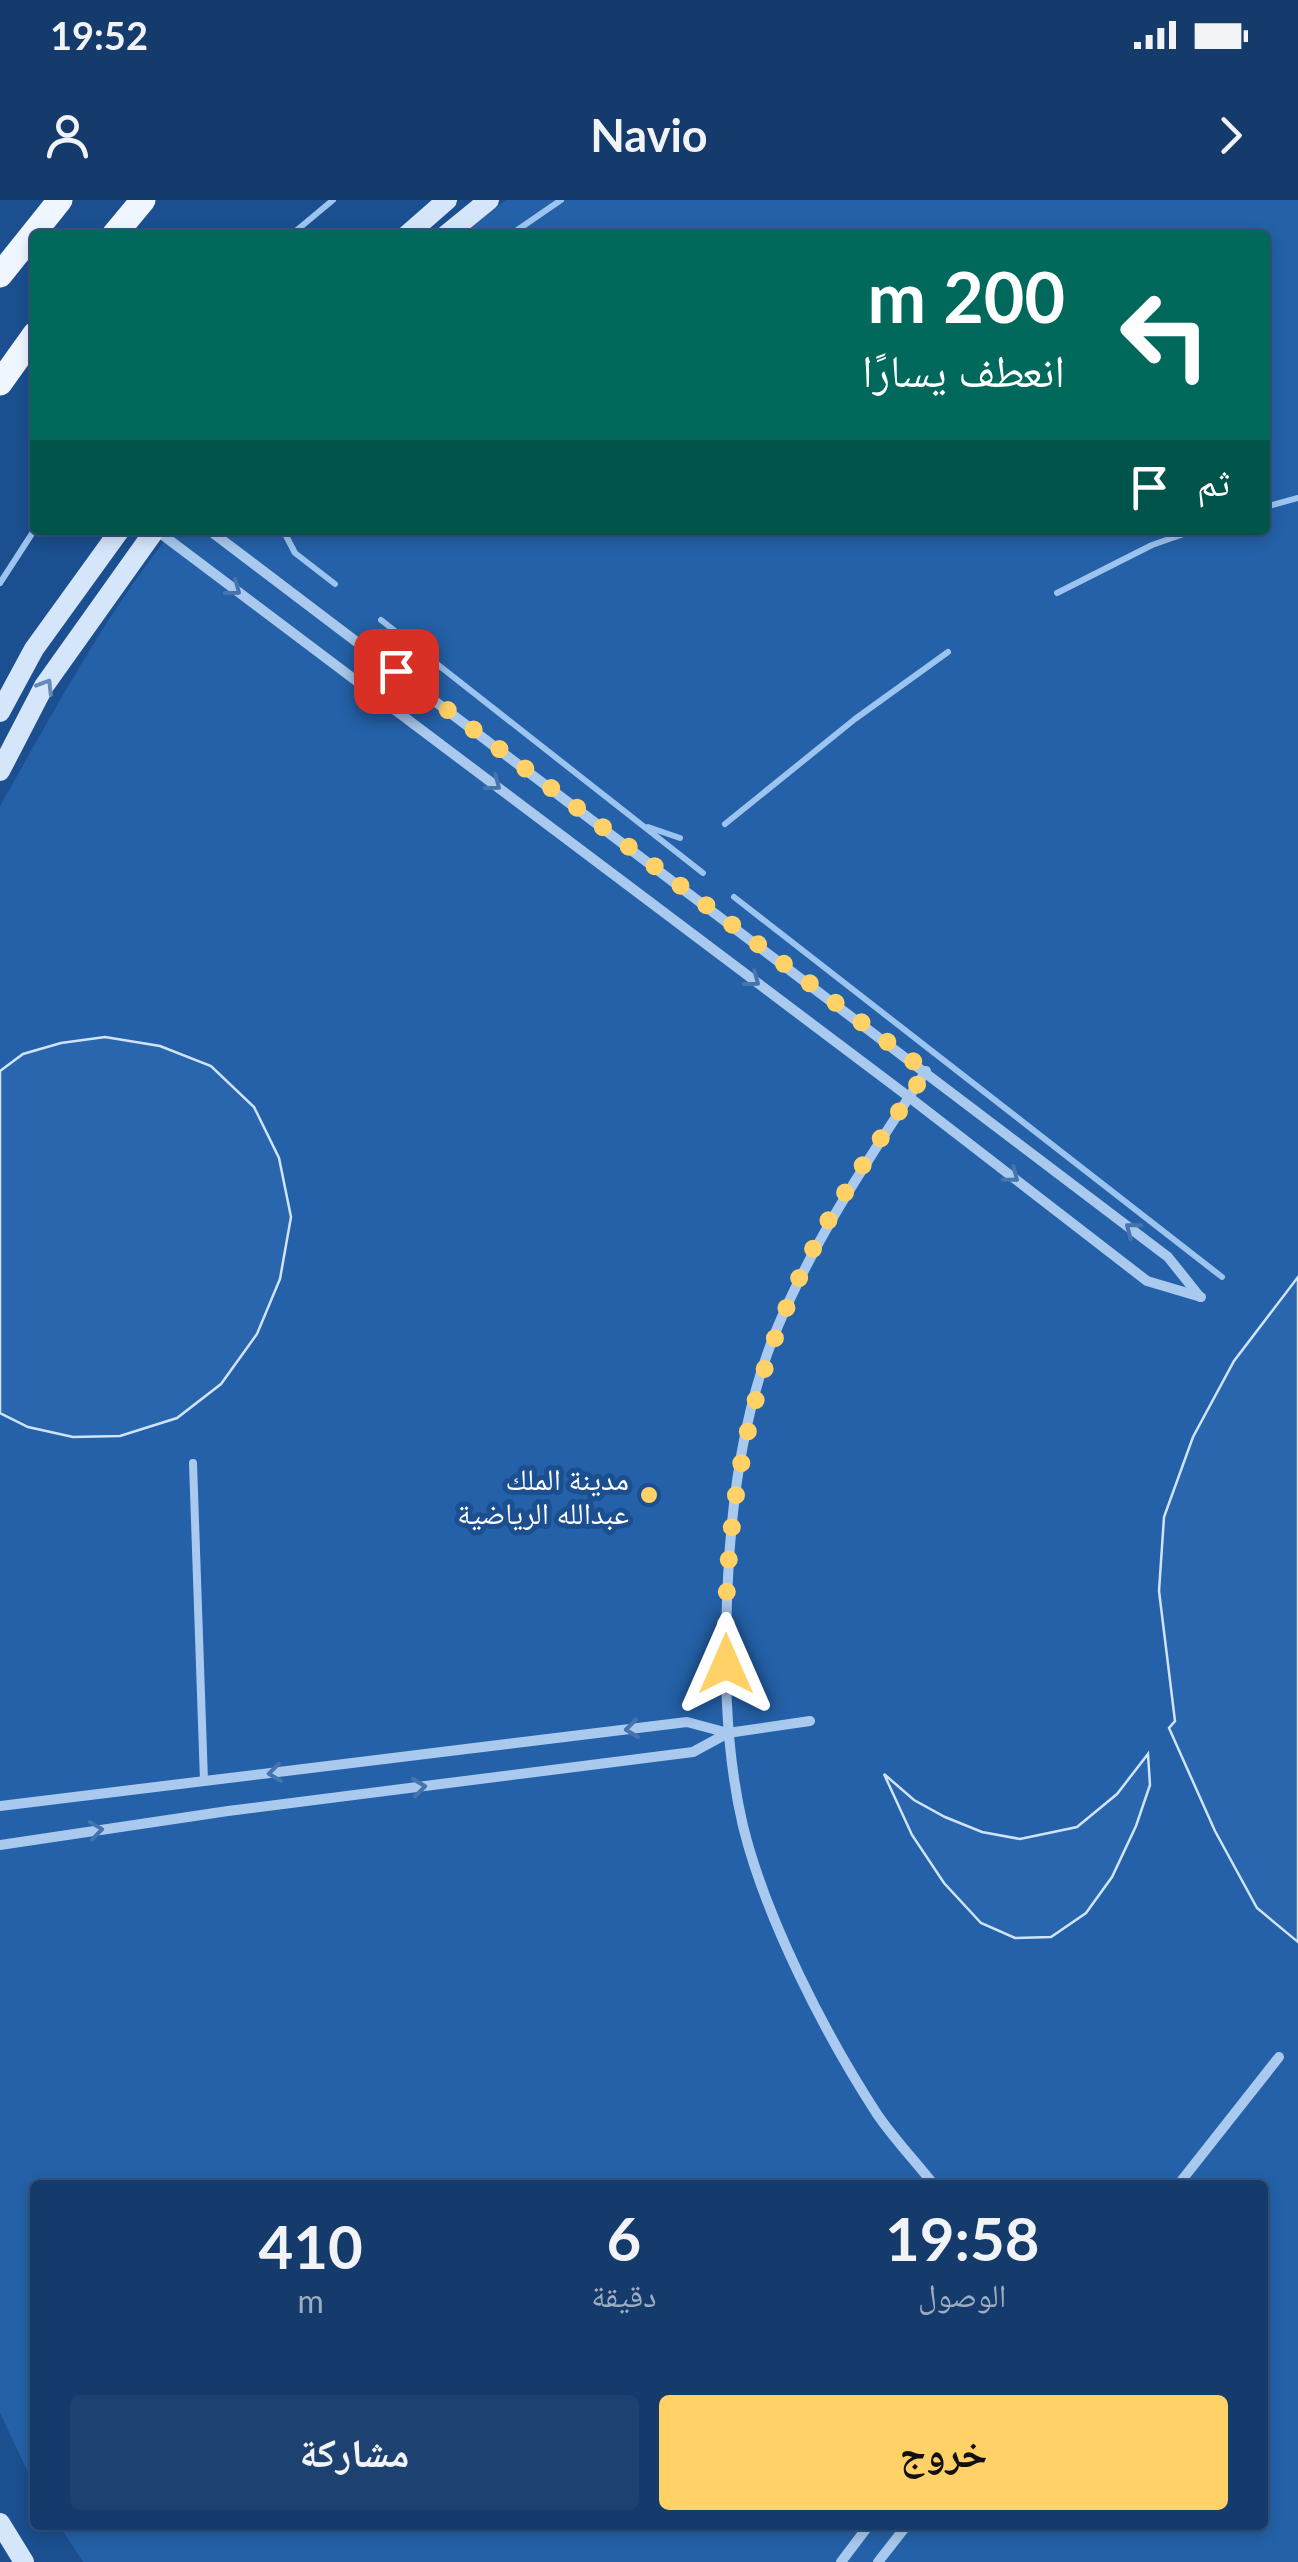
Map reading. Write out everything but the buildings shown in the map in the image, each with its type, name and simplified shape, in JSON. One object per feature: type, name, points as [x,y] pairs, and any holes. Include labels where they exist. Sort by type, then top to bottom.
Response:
[{"type":"main road","points":[[36,230],[60,200]]},
{"type":"main road","points":[[118,230],[143,200]]},
{"type":"main road","points":[[413,230],[447,200]]},
{"type":"main road","points":[[452,230],[488,200]]},
{"type":"main road","points":[[0,275],[30,238]]},
{"type":"main road","points":[[0,383],[30,341]]},
{"type":"main road","points":[[0,712],[34,649],[116,535]]},
{"type":"main road","points":[[0,772],[44,686],[152,535]]},
{"type":"main road","points":[[0,2523],[24,2562]]},
{"type":"street","points":[[163,535],[1147,1281],[1201,1297],[1168,1257],[216,535]]},
{"type":"street","points":[[926,1071],[859,1170],[813,1249],[776,1330],[750,1416],[731,1512],[725,1629],[728,1733],[744,1828],[778,1927],[822,2020],[879,2116],[930,2180]]},
{"type":"street","points":[[0,1844],[693,1752],[728,1733],[810,1721]]},
{"type":"street","points":[[0,1806],[688,1722],[728,1733]]},
{"type":"street","points":[[1182,2180],[1279,2057]]},
{"type":"street","points":[[841,2562],[865,2530]]},
{"type":"street","points":[[878,2562],[902,2530]]},
{"type":"lane","points":[[194,1462],[204,1781]]},
{"type":"shaded area","name":"مدينة الملك عبدالله الرياضية","points":[[506,200],[1298,200],[1298,2562],[83,2562],[62,2530],[1268,2530],[1268,2180],[30,2180],[30,2476],[0,2413],[0,806],[81,664],[125,596],[169,535],[1270,535],[1270,230],[467,230]]},
{"type":"waterway","points":[[297,230],[333,200]]},
{"type":"waterway","points":[[517,230],[561,200]]},
{"type":"waterway","points":[[1270,506],[1298,498]]},
{"type":"waterway","points":[[0,583],[31,535]]},
{"type":"waterway","points":[[286,535],[295,553],[335,584]]},
{"type":"waterway","points":[[1057,593],[1152,545],[1181,535]]},
{"type":"waterway","points":[[381,620],[703,873]]},
{"type":"waterway","points":[[725,824],[855,719],[948,652]]},
{"type":"waterway","points":[[648,827],[680,838]]},
{"type":"waterway","points":[[734,897],[1222,1277]]},
{"type":"place","name":"مدينة الملك عبدالله الرياضية","points":[[649,1495]]},
{"type":"route","points":[[396,671],[926,1071],[859,1170],[813,1249],[776,1330],[750,1416],[731,1512],[726,1664]]}]
